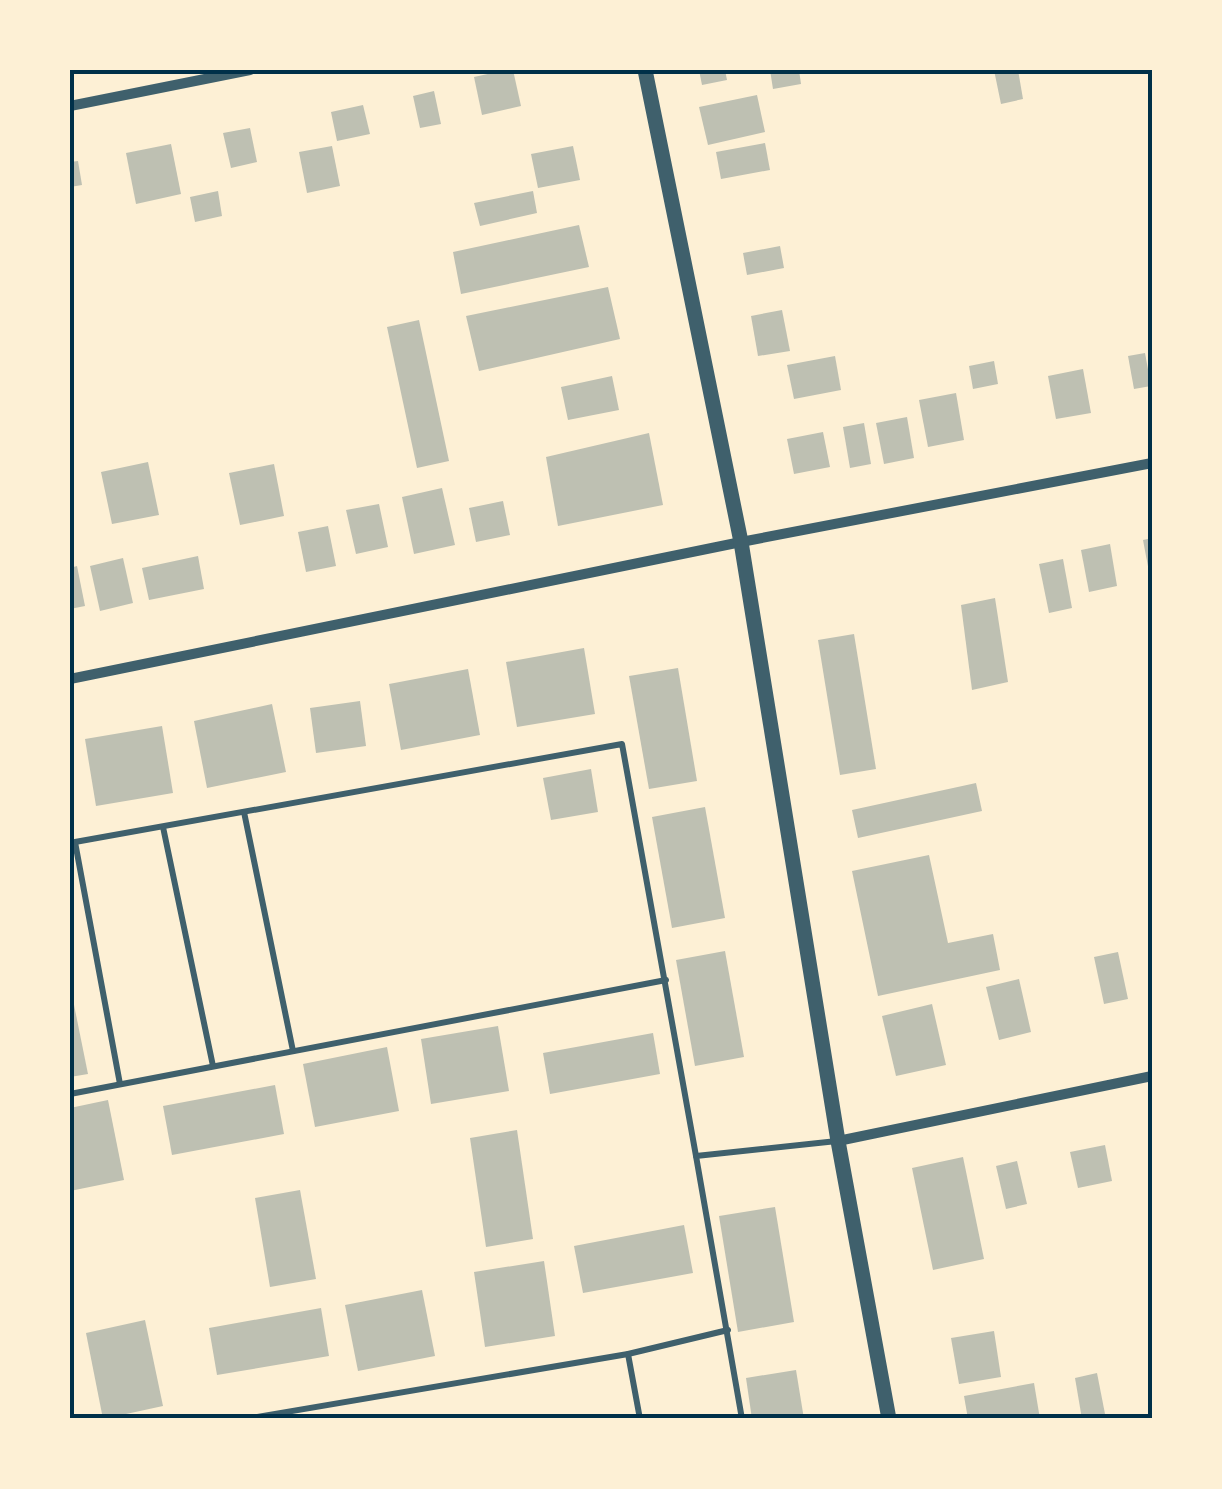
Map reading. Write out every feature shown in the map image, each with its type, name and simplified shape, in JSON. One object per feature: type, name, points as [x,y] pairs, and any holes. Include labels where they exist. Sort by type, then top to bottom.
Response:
[{"type":"street","points":[[70,106],[250,70]]},
{"type":"street","points":[[645,70],[741,542],[838,1140],[888,1419]]},
{"type":"street","points":[[70,679],[1152,463]]},
{"type":"street","points":[[838,1140],[1152,1076]]},
{"type":"lane","points":[[120,1084],[75,842],[622,744],[742,1419]]},
{"type":"lane","points":[[244,812],[293,1051]]},
{"type":"lane","points":[[163,827],[213,1066]]},
{"type":"lane","points":[[70,1094],[666,980]]},
{"type":"lane","points":[[696,1156],[838,1140]]},
{"type":"lane","points":[[246,1419],[628,1354],[728,1330]]},
{"type":"lane","points":[[628,1354],[640,1419]]},
{"type":"building","points":[[513,70],[521,106],[482,115],[474,77]]},
{"type":"building","points":[[699,70],[725,70],[727,80],[702,85]]},
{"type":"building","points":[[770,70],[799,70],[801,84],[773,89]]},
{"type":"building","points":[[994,70],[1018,70],[1023,99],[1001,104]]},
{"type":"building","points":[[434,91],[441,124],[420,128],[413,96]]},
{"type":"building","points":[[757,95],[765,132],[708,145],[699,107]]},
{"type":"building","points":[[363,105],[370,134],[337,141],[331,112]]},
{"type":"building","points":[[250,128],[257,162],[231,168],[223,133]]},
{"type":"building","points":[[765,143],[770,170],[721,179],[716,152]]},
{"type":"building","points":[[171,144],[181,194],[136,204],[126,153]]},
{"type":"building","points":[[332,146],[340,186],[307,193],[299,152]]},
{"type":"building","points":[[573,146],[580,180],[538,188],[531,154]]},
{"type":"building","points":[[78,161],[82,185],[70,187],[70,162]]},
{"type":"building","points":[[218,191],[222,216],[195,222],[190,197]]},
{"type":"building","points":[[533,191],[537,213],[480,226],[474,203]]},
{"type":"building","points":[[579,225],[589,267],[461,294],[453,252]]},
{"type":"building","points":[[780,246],[784,268],[747,275],[743,253]]},
{"type":"building","points":[[608,287],[620,339],[479,371],[466,316]]},
{"type":"building","points":[[782,310],[790,351],[758,356],[751,316]]},
{"type":"building","points":[[419,320],[449,461],[417,468],[387,327]]},
{"type":"building","points":[[1145,353],[1151,386],[1134,389],[1128,356]]},
{"type":"building","points":[[835,356],[841,390],[794,399],[787,365]]},
{"type":"building","points":[[994,361],[998,384],[973,389],[969,366]]},
{"type":"building","points":[[1083,369],[1091,413],[1056,419],[1048,376]]},
{"type":"building","points":[[612,376],[619,410],[568,420],[561,387]]},
{"type":"building","points":[[956,393],[964,440],[928,447],[919,400]]},
{"type":"building","points":[[907,417],[914,458],[884,464],[876,423]]},
{"type":"building","points":[[864,423],[871,464],[850,468],[843,427]]},
{"type":"building","points":[[823,432],[830,467],[794,474],[787,439]]},
{"type":"building","points":[[649,433],[663,505],[558,526],[546,457]]},
{"type":"building","points":[[148,462],[159,515],[112,524],[101,472]]},
{"type":"building","points":[[274,464],[284,516],[240,525],[229,473]]},
{"type":"building","points":[[442,488],[455,545],[414,554],[402,497]]},
{"type":"building","points":[[503,501],[510,535],[476,542],[469,508]]},
{"type":"building","points":[[379,504],[388,547],[356,554],[346,510]]},
{"type":"building","points":[[328,526],[336,566],[306,572],[298,532]]},
{"type":"building","points":[[1152,538],[1152,576],[1150,577],[1143,540]]},
{"type":"building","points":[[1110,544],[1117,586],[1089,592],[1081,550]]},
{"type":"building","points":[[198,556],[204,589],[149,600],[142,568]]},
{"type":"building","points":[[123,558],[133,603],[100,611],[90,566]]},
{"type":"building","points":[[1063,559],[1072,608],[1049,613],[1039,564]]},
{"type":"building","points":[[77,566],[85,606],[70,609],[70,568]]},
{"type":"building","points":[[995,598],[1008,682],[972,690],[961,605]]},
{"type":"building","points":[[854,634],[876,769],[840,775],[818,640]]},
{"type":"building","points":[[584,648],[595,714],[517,727],[506,662]]},
{"type":"building","points":[[678,668],[697,781],[649,789],[629,676]]},
{"type":"building","points":[[468,669],[480,735],[401,750],[389,684]]},
{"type":"building","points":[[360,701],[366,746],[316,753],[310,708]]},
{"type":"building","points":[[272,704],[286,772],[207,788],[194,721]]},
{"type":"building","points":[[162,726],[173,793],[96,806],[85,739]]},
{"type":"building","points":[[591,769],[598,812],[551,820],[543,778]]},
{"type":"building","points":[[976,783],[982,811],[858,838],[852,810]]},
{"type":"building","points":[[705,807],[725,918],[672,928],[652,817]]},
{"type":"building","points":[[929,855],[948,943],[993,934],[1000,970],[878,996],[852,871]]},
{"type":"building","points":[[725,951],[744,1057],[695,1066],[676,960]]},
{"type":"building","points":[[1118,952],[1128,999],[1104,1004],[1094,957]]},
{"type":"building","points":[[1019,979],[1031,1032],[999,1040],[986,987]]},
{"type":"building","points":[[70,985],[88,1074],[70,1077]]},
{"type":"building","points":[[932,1004],[946,1065],[896,1076],[882,1016]]},
{"type":"building","points":[[498,1026],[509,1091],[431,1104],[421,1039]]},
{"type":"building","points":[[653,1033],[660,1074],[550,1094],[543,1053]]},
{"type":"building","points":[[387,1047],[399,1111],[315,1127],[303,1064]]},
{"type":"building","points":[[275,1085],[284,1134],[172,1155],[163,1106]]},
{"type":"building","points":[[108,1100],[124,1180],[70,1191],[70,1108]]},
{"type":"building","points":[[517,1130],[533,1239],[486,1247],[470,1138]]},
{"type":"building","points":[[1105,1145],[1112,1181],[1078,1188],[1070,1152]]},
{"type":"building","points":[[963,1157],[984,1259],[933,1270],[912,1168]]},
{"type":"building","points":[[1017,1161],[1027,1204],[1006,1209],[996,1166]]},
{"type":"building","points":[[300,1190],[316,1279],[270,1287],[255,1198]]},
{"type":"building","points":[[775,1207],[794,1322],[738,1332],[719,1216]]},
{"type":"building","points":[[684,1225],[693,1273],[583,1293],[574,1246]]},
{"type":"building","points":[[544,1261],[555,1336],[485,1347],[474,1272]]},
{"type":"building","points":[[422,1290],[435,1356],[358,1371],[345,1305]]},
{"type":"building","points":[[321,1308],[329,1356],[217,1375],[209,1328]]},
{"type":"building","points":[[145,1320],[163,1406],[103,1419],[86,1333]]},
{"type":"building","points":[[994,1331],[1001,1377],[959,1384],[951,1338]]},
{"type":"building","points":[[796,1370],[804,1419],[752,1419],[746,1378]]},
{"type":"building","points":[[1097,1373],[1106,1419],[1082,1419],[1075,1378]]},
{"type":"building","points":[[1034,1383],[1040,1419],[968,1419],[964,1396]]}]
